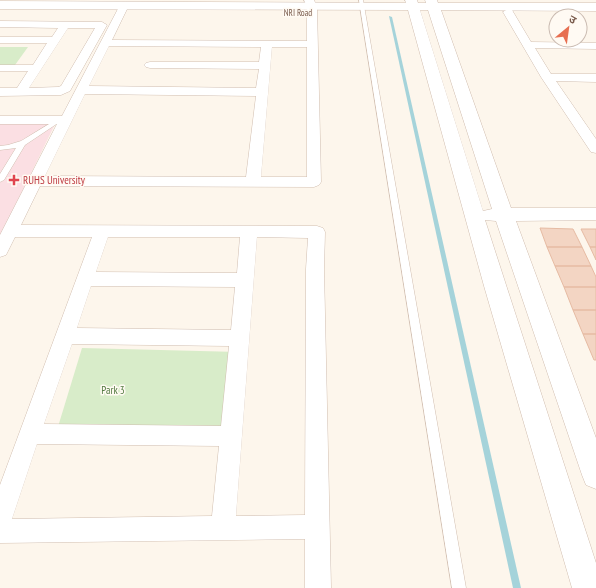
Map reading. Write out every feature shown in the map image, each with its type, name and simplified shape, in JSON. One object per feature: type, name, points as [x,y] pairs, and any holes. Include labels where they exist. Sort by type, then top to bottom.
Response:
[{"type":"street","name":"NRI Road","points":[[0,5],[122,9]]},
{"type":"street","name":"NRI Road","points":[[0,13],[122,9],[311,6],[596,7]]},
{"type":"street","points":[[35,181],[314,182],[311,6]]},
{"type":"street","name":"NRI Road","points":[[423,6],[508,12],[596,12]]},
{"type":"street","points":[[423,6],[474,215],[588,588]]},
{"type":"street","points":[[423,6],[504,215],[596,475]]},
{"type":"street","points":[[0,252],[35,181],[62,120],[80,90],[122,9]]},
{"type":"street","points":[[508,12],[547,77],[596,149]]},
{"type":"street","points":[[0,24],[102,25],[66,88],[61,91],[0,92]]},
{"type":"street","points":[[20,92],[53,40],[65,25]]},
{"type":"street","points":[[0,40],[53,40]]},
{"type":"street","points":[[104,43],[312,44]]},
{"type":"street","points":[[140,91],[158,44]]},
{"type":"street","points":[[253,182],[267,44]]},
{"type":"street","points":[[528,45],[596,46]]},
{"type":"street","points":[[150,65],[264,66]]},
{"type":"street","points":[[0,68],[35,68]]},
{"type":"street","points":[[547,77],[596,78]]},
{"type":"street","points":[[80,90],[262,92]]},
{"type":"street","points":[[0,120],[62,120]]},
{"type":"street","points":[[474,215],[596,214]]},
{"type":"street","points":[[10,231],[318,232],[315,269],[318,588]]},
{"type":"street","points":[[0,518],[102,231]]},
{"type":"street","points":[[223,528],[249,231]]},
{"type":"street","points":[[85,279],[245,280]]},
{"type":"street","points":[[64,336],[240,338]]},
{"type":"street","points":[[30,434],[232,436]]},
{"type":"street","points":[[0,531],[318,527]]},
{"type":"lane","points":[[362,6],[459,588]]},
{"type":"lane","points":[[0,148],[7,148],[22,143],[62,120]]},
{"type":"lane","points":[[0,180],[22,143]]},
{"type":"shaded area","name":"RUHS University","points":[[0,122],[56,122],[0,237]]},
{"type":"green space","points":[[0,47],[28,47],[15,65],[0,65]]},
{"type":"green space","name":"Park 3","points":[[82,348],[239,352],[226,433],[57,430]]},
{"type":"building","points":[[540,228],[573,229],[582,247],[547,247]]},
{"type":"building","points":[[581,229],[596,229],[596,247],[590,247]]},
{"type":"building","points":[[547,247],[582,247],[591,266],[555,266]]},
{"type":"building","points":[[590,247],[596,247],[596,260]]},
{"type":"building","points":[[555,266],[591,266],[596,277],[596,287],[564,287]]},
{"type":"building","points":[[564,287],[596,287],[596,310],[573,310]]},
{"type":"building","points":[[573,310],[596,310],[596,334],[583,334]]},
{"type":"building","points":[[583,334],[596,334],[596,360],[594,360]]},
{"type":"waterway","points":[[390,17],[517,588]]},
{"type":"place","name":"RUHS University","points":[[14,180]]}]
